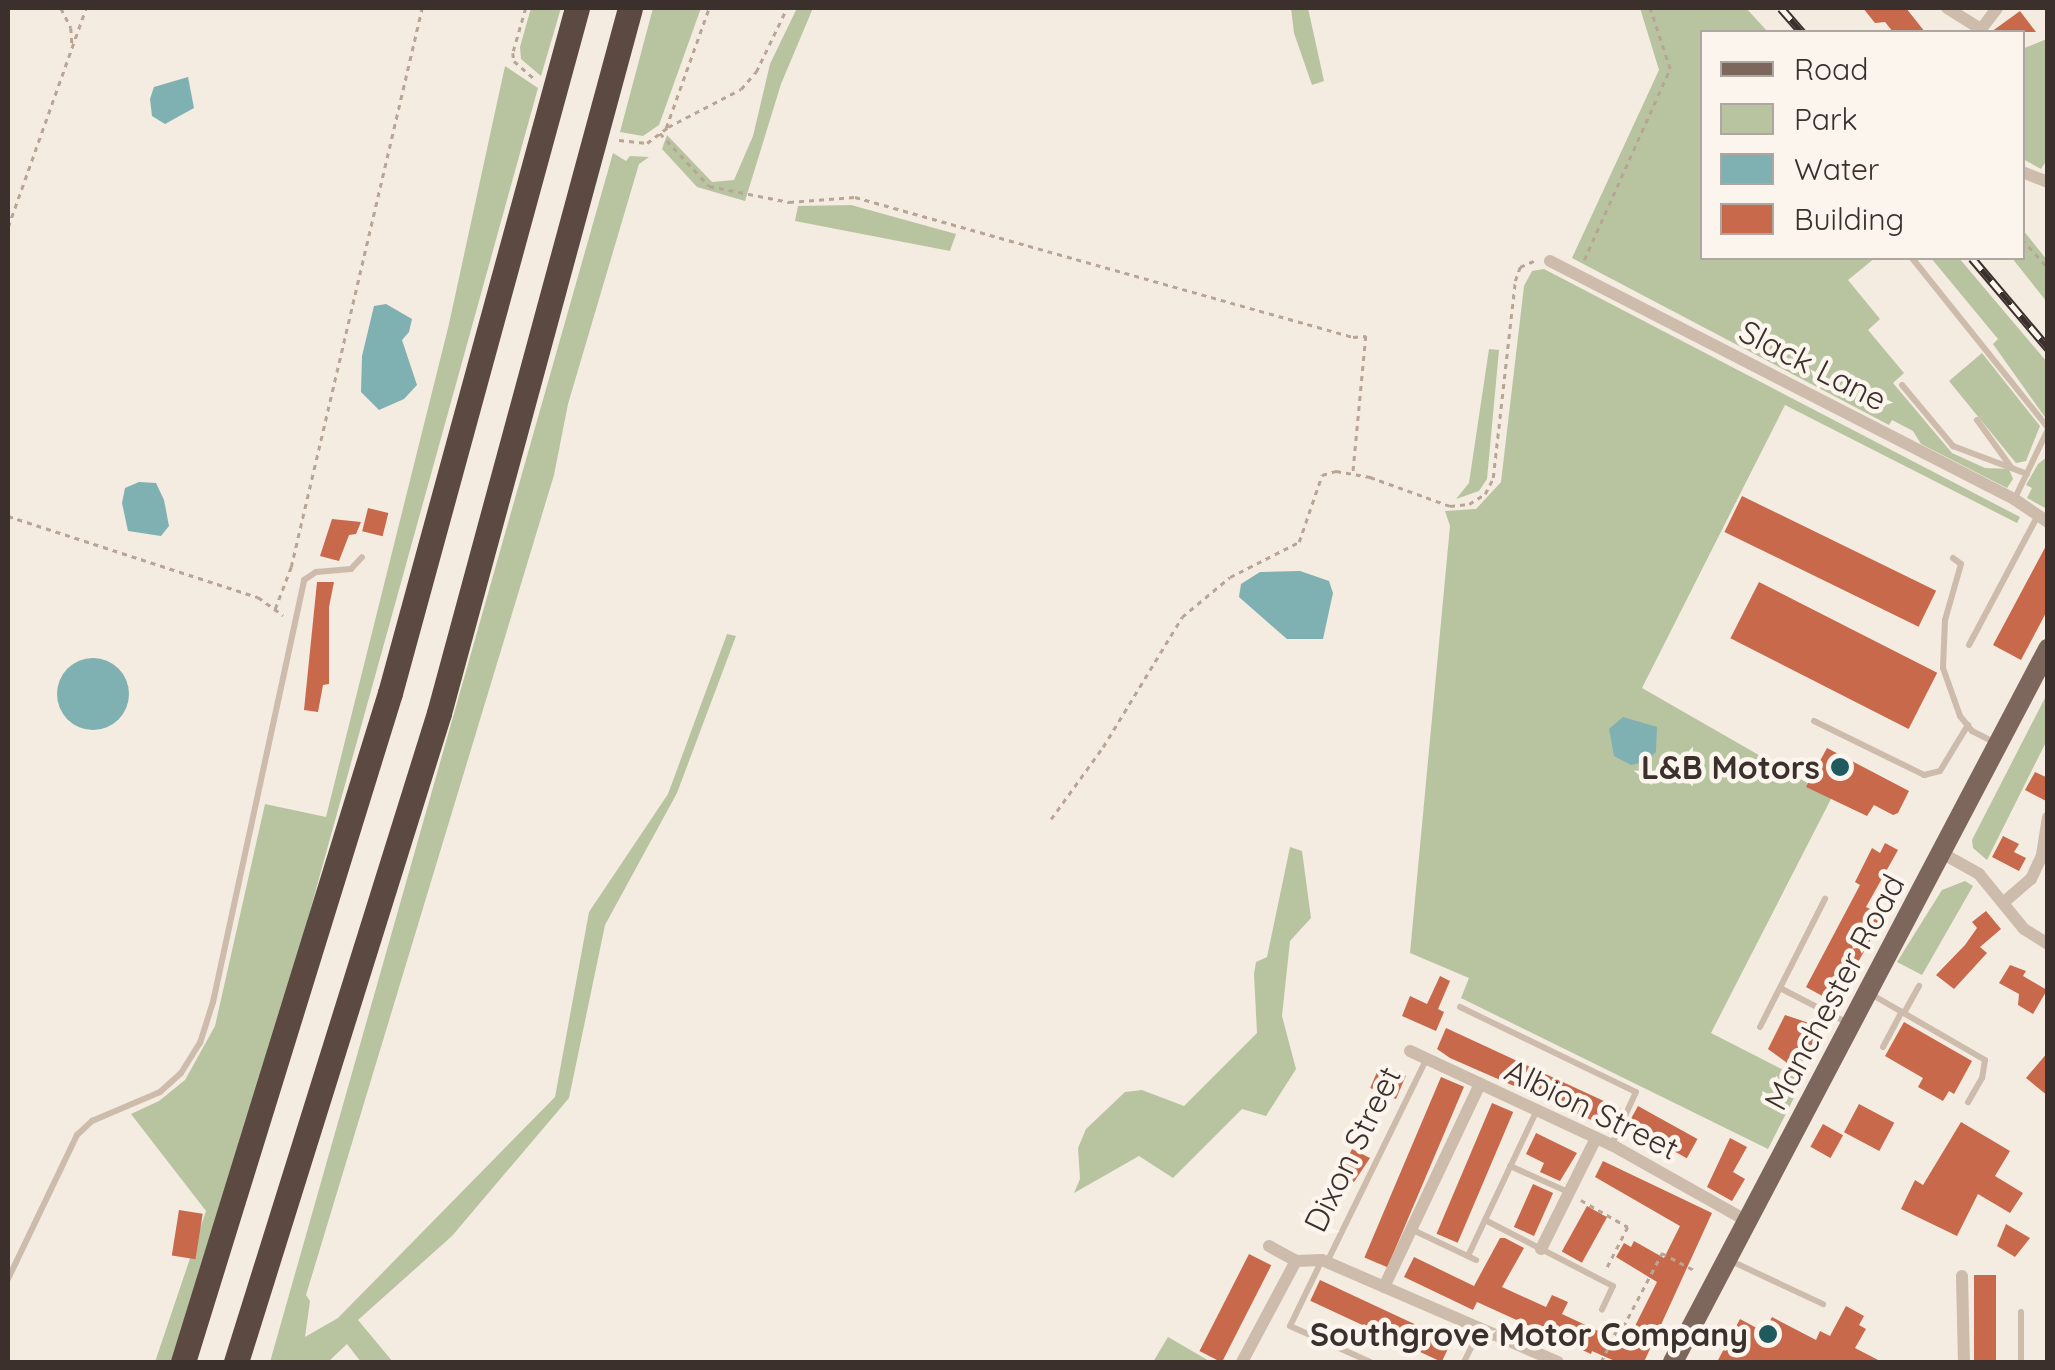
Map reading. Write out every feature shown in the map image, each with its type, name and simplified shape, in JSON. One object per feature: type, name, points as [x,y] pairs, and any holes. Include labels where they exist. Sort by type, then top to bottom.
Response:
[{"type":"highway","points":[[183,1362],[390,694],[578,8]]},
{"type":"highway","points":[[236,1362],[439,712],[630,8]]},
{"type":"main road","name":"Manchester Road","points":[[1673,1362],[2048,649]]},
{"type":"street","points":[[1946,8],[1979,30]]},
{"type":"street","points":[[1981,30],[1997,8]]},
{"type":"street","name":"Slack Lane","points":[[1550,261],[2014,499],[2042,520]]},
{"type":"street","points":[[2003,902],[2031,879],[2038,868],[2048,817]]},
{"type":"street","points":[[1940,852],[1979,874],[2024,929],[2048,944]]},
{"type":"street","name":"Albion Street","points":[[1410,1052],[1612,1145],[1747,1221]]},
{"type":"street","points":[[1384,1287],[1480,1084]]},
{"type":"street","points":[[1541,1249],[1596,1138]]},
{"type":"street","points":[[1269,1246],[1296,1261],[1325,1261]]},
{"type":"street","points":[[1242,1362],[1296,1261]]},
{"type":"street","name":"Dixon Street","points":[[1325,1261],[1480,1328],[1532,1357],[1558,1362]]},
{"type":"street","points":[[1962,1276],[1964,1362]]},
{"type":"lane","points":[[1914,260],[2048,428],[2014,499]]},
{"type":"lane","points":[[1902,384],[1953,446],[2027,474]]},
{"type":"lane","points":[[1977,420],[2012,468]]},
{"type":"lane","points":[[1970,645],[2042,520]]},
{"type":"lane","points":[[8,1278],[77,1135],[92,1121],[160,1092],[181,1073],[200,1044],[213,1002],[304,580],[316,572],[351,568],[362,557]]},
{"type":"lane","points":[[1953,558],[1961,564],[1945,620],[1943,668],[1949,692],[1968,725],[1996,743]]},
{"type":"lane","points":[[1814,722],[1924,776],[1940,771],[1968,725]]},
{"type":"lane","points":[[1760,1027],[1825,898]]},
{"type":"lane","points":[[1883,1048],[1919,986]]},
{"type":"lane","points":[[1780,988],[1852,1025]]},
{"type":"lane","points":[[1868,992],[1984,1060],[1982,1078],[1968,1102]]},
{"type":"lane","points":[[1460,1007],[1636,1092],[1612,1145]]},
{"type":"lane","name":"Dixon Street","points":[[1325,1261],[1427,1059]]},
{"type":"lane","points":[[1412,1229],[1472,1258],[1485,1220],[1536,1110]]},
{"type":"lane","points":[[1510,1166],[1569,1193]]},
{"type":"lane","points":[[1485,1220],[1613,1286],[1602,1310]]},
{"type":"lane","points":[[1728,1260],[1823,1304]]},
{"type":"lane","points":[[1325,1261],[1290,1326],[1370,1362]]},
{"type":"lane","points":[[2021,1312],[2021,1362]]},
{"type":"lane","points":[[1464,1362],[1480,1328]]},
{"type":"path","points":[[61,8],[71,28],[72,46]]},
{"type":"path","points":[[8,227],[86,8]]},
{"type":"path","points":[[274,609],[278,592],[292,567],[422,8]]},
{"type":"path","points":[[526,8],[514,61],[537,80]]},
{"type":"path","points":[[665,129],[710,8]]},
{"type":"path","points":[[620,140],[647,143],[665,129],[741,89],[756,72],[787,8]]},
{"type":"path","points":[[1578,275],[1670,69],[1650,8]]},
{"type":"path","points":[[660,133],[709,186],[789,202],[854,198],[1354,337],[1366,336],[1353,474]]},
{"type":"path","points":[[2025,242],[2048,268]]},
{"type":"path","points":[[1052,819],[1103,747],[1182,617],[1230,578],[1299,542],[1322,475],[1330,470],[1353,474],[1450,506],[1469,504],[1485,494],[1493,478],[1516,281],[1520,267],[1531,260],[1550,261]]},
{"type":"path","points":[[8,516],[258,597],[292,622]]},
{"type":"path","points":[[1569,1193],[1628,1226],[1601,1280]]},
{"type":"path","points":[[1602,1310],[1598,1318],[1623,1326],[1662,1253],[1716,1282]]},
{"type":"path","points":[[1601,1362],[1618,1327]]},
{"type":"green space","points":[[531,8],[561,8],[541,76],[521,59],[520,47]]},
{"type":"green space","points":[[653,8],[701,8],[659,125],[643,136],[620,132]]},
{"type":"green space","points":[[797,8],[813,8],[781,84],[745,201],[697,187],[662,149],[667,135],[712,182],[734,180],[753,136],[770,64]]},
{"type":"green space","points":[[1291,8],[1308,8],[1324,81],[1312,85],[1294,33]]},
{"type":"green space","points":[[1640,8],[1746,8],[1766,30],[1700,30],[1700,260],[1873,260],[1848,280],[1880,319],[1868,330],[1904,373],[1893,383],[1952,453],[1985,468],[2009,469],[2013,479],[2007,488],[1921,444],[1913,431],[1892,420],[1889,425],[1572,258],[1659,70]]},
{"type":"green space","points":[[2047,39],[2047,160],[2041,169],[2025,160],[2025,48]]},
{"type":"green space","points":[[505,66],[538,88],[287,994],[171,1362],[155,1362],[206,1211],[131,1114],[159,1101],[185,1080],[215,1026],[265,804],[326,817],[449,324]]},
{"type":"green space","points":[[613,153],[626,161],[630,156],[649,157],[639,164],[568,404],[554,475],[306,1295],[310,1301],[305,1337],[338,1318],[555,1097],[589,912],[668,794],[727,634],[736,636],[677,793],[605,925],[569,1098],[452,1236],[358,1320],[393,1362],[361,1362],[347,1344],[328,1362],[270,1362]]},
{"type":"green space","points":[[851,205],[956,234],[950,251],[795,221],[798,206]]},
{"type":"green space","points":[[2025,232],[2047,260],[2047,302],[2014,260],[2025,260]]},
{"type":"green space","points":[[1933,260],[1961,260],[2047,362],[2047,420],[1993,344],[1998,339]]},
{"type":"green space","points":[[1544,269],[2020,517],[2017,523],[1785,405],[1642,688],[1832,797],[1711,1033],[1803,1080],[1768,1149],[1461,998],[1469,978],[1410,953],[1450,526],[1445,511],[1476,509],[1501,482],[1524,286],[1532,271]]},
{"type":"green space","points":[[1489,349],[1499,350],[1487,479],[1479,491],[1456,499],[1469,483]]},
{"type":"green space","points":[[1982,353],[2040,426],[2026,461],[2016,463],[1949,381]]},
{"type":"green space","points":[[2047,457],[2047,509],[2027,498],[2032,488],[2026,485]]},
{"type":"green space","points":[[2047,694],[2047,740],[1987,860],[1973,848],[1972,840]]},
{"type":"green space","points":[[1290,847],[1302,851],[1311,918],[1290,941],[1282,1016],[1296,1069],[1266,1116],[1242,1109],[1173,1178],[1139,1156],[1074,1193],[1080,1179],[1078,1148],[1086,1129],[1125,1092],[1142,1090],[1184,1106],[1257,1033],[1256,962],[1267,957]]},
{"type":"green space","points":[[1965,881],[1973,886],[1922,975],[1897,962],[1942,890]]},
{"type":"green space","points":[[1168,1337],[1211,1362],[1153,1362]]},
{"type":"water","points":[[188,77],[194,108],[165,124],[152,116],[150,99],[154,87]]},
{"type":"water","points":[[386,304],[412,319],[402,340],[417,385],[404,399],[379,410],[361,392],[362,356],[374,306]]},
{"type":"water","points":[[139,482],[156,483],[164,500],[169,526],[161,536],[128,531],[122,503],[125,488]]},
{"type":"water","points":[[1300,571],[1329,581],[1333,593],[1323,639],[1287,639],[1239,597],[1241,584],[1260,572]]},
{"type":"water","points":[[93,658],[107,660],[119,668],[127,680],[127,708],[119,720],[107,728],[93,730],[79,728],[67,720],[59,708],[57,694],[59,680],[67,668],[79,660]]},
{"type":"water","points":[[1623,717],[1657,727],[1656,752],[1645,762],[1631,765],[1614,756],[1609,729]]},
{"type":"building","points":[[1863,8],[1906,8],[1923,30],[1891,30],[1885,22],[1875,23]]},
{"type":"building","points":[[2020,11],[2036,32],[2025,30],[1994,30]]},
{"type":"building","points":[[1742,496],[1936,591],[1919,627],[1724,532]]},
{"type":"building","points":[[368,508],[388,513],[383,536],[362,531]]},
{"type":"building","points":[[332,519],[361,522],[356,534],[349,535],[339,561],[320,556]]},
{"type":"building","points":[[2048,542],[2048,609],[2021,660],[1993,645]]},
{"type":"building","points":[[317,582],[334,582],[329,607],[329,684],[323,685],[318,712],[304,710]]},
{"type":"building","points":[[1759,582],[1937,673],[1909,729],[1730,638]]},
{"type":"building","name":"L&B Motors","points":[[1827,748],[1909,791],[1898,813],[1893,815],[1874,805],[1867,816],[1806,787]]},
{"type":"building","points":[[2035,772],[2048,778],[2048,802],[2025,790]]},
{"type":"building","points":[[2003,836],[2019,844],[2014,852],[2026,858],[2019,871],[1992,857]]},
{"type":"building","points":[[1885,843],[1898,850],[1866,907],[1884,916],[1835,1003],[1806,987],[1860,885],[1855,882],[1872,848],[1880,853]]},
{"type":"building","points":[[1986,911],[2001,929],[1980,947],[1987,953],[1954,989],[1936,975],[1965,945],[1977,928],[1972,922]]},
{"type":"building","points":[[2010,965],[2026,971],[2023,976],[2047,990],[2033,1014],[2018,1005],[2019,994],[1999,983]]},
{"type":"building","points":[[1440,976],[1450,981],[1438,1009],[1444,1012],[1436,1031],[1402,1016],[1410,996],[1427,1004]]},
{"type":"building","points":[[1785,1015],[1821,1027],[1798,1071],[1768,1049]]},
{"type":"building","points":[[1904,1022],[1972,1061],[1954,1094],[1949,1091],[1943,1101],[1918,1087],[1923,1078],[1885,1056]]},
{"type":"building","points":[[1446,1028],[1621,1109],[1612,1129],[1450,1058],[1437,1049]]},
{"type":"building","points":[[2048,1052],[2048,1096],[2026,1078]]},
{"type":"building","points":[[1380,1065],[1406,1076],[1396,1099],[1370,1088]]},
{"type":"building","points":[[1441,1077],[1464,1087],[1387,1267],[1364,1257]]},
{"type":"building","points":[[1492,1103],[1513,1112],[1458,1243],[1437,1234]]},
{"type":"building","points":[[1859,1104],[1894,1123],[1879,1151],[1844,1132]]},
{"type":"building","points":[[1638,1106],[1697,1139],[1687,1158],[1627,1125]]},
{"type":"building","points":[[1961,1122],[2010,1151],[1995,1176],[2023,1193],[2010,1213],[1978,1194],[1957,1236],[1901,1209],[1915,1180],[1923,1185]]},
{"type":"building","points":[[1823,1124],[1843,1135],[1831,1158],[1810,1147]]},
{"type":"building","points":[[1536,1133],[1577,1153],[1560,1181],[1540,1172],[1544,1163],[1526,1154]]},
{"type":"building","points":[[1730,1138],[1747,1147],[1733,1172],[1745,1179],[1732,1201],[1707,1187]]},
{"type":"building","points":[[1352,1149],[1370,1158],[1354,1182],[1340,1174]]},
{"type":"building","points":[[1603,1161],[1712,1213],[1644,1362],[1617,1362],[1592,1351],[1591,1354],[1477,1302],[1473,1310],[1404,1277],[1414,1257],[1474,1286],[1500,1238],[1505,1238],[1524,1248],[1502,1287],[1546,1307],[1552,1295],[1568,1302],[1562,1314],[1626,1344],[1657,1282],[1616,1257],[1624,1243],[1631,1247],[1634,1241],[1664,1258],[1680,1226],[1595,1177]]},
{"type":"building","points":[[1533,1184],[1553,1193],[1534,1236],[1514,1227]]},
{"type":"building","points":[[1587,1206],[1607,1217],[1582,1263],[1562,1251]]},
{"type":"building","points":[[179,1210],[203,1214],[196,1259],[172,1255]]},
{"type":"building","points":[[2006,1224],[2030,1238],[2015,1257],[1997,1246]]},
{"type":"building","points":[[1249,1254],[1271,1265],[1222,1362],[1200,1351]]},
{"type":"building","points":[[1974,1275],[1996,1275],[1996,1362],[1974,1362]]},
{"type":"building","points":[[1320,1280],[1451,1341],[1441,1362],[1310,1301]]},
{"type":"building","name":"Southgrove Motor Company","points":[[1846,1306],[1864,1316],[1859,1325],[1866,1329],[1855,1348],[1882,1362],[1717,1362],[1740,1319],[1764,1332],[1772,1317],[1816,1340],[1820,1331],[1830,1336]]},
{"type":"railway","points":[[1781,8],[1800,30]]},
{"type":"railway","points":[[1974,260],[2048,348]]},
{"type":"place","name":"L&B Motors","points":[[1840,767]]},
{"type":"place","name":"Southgrove Motor Company","points":[[1768,1334]]}]
